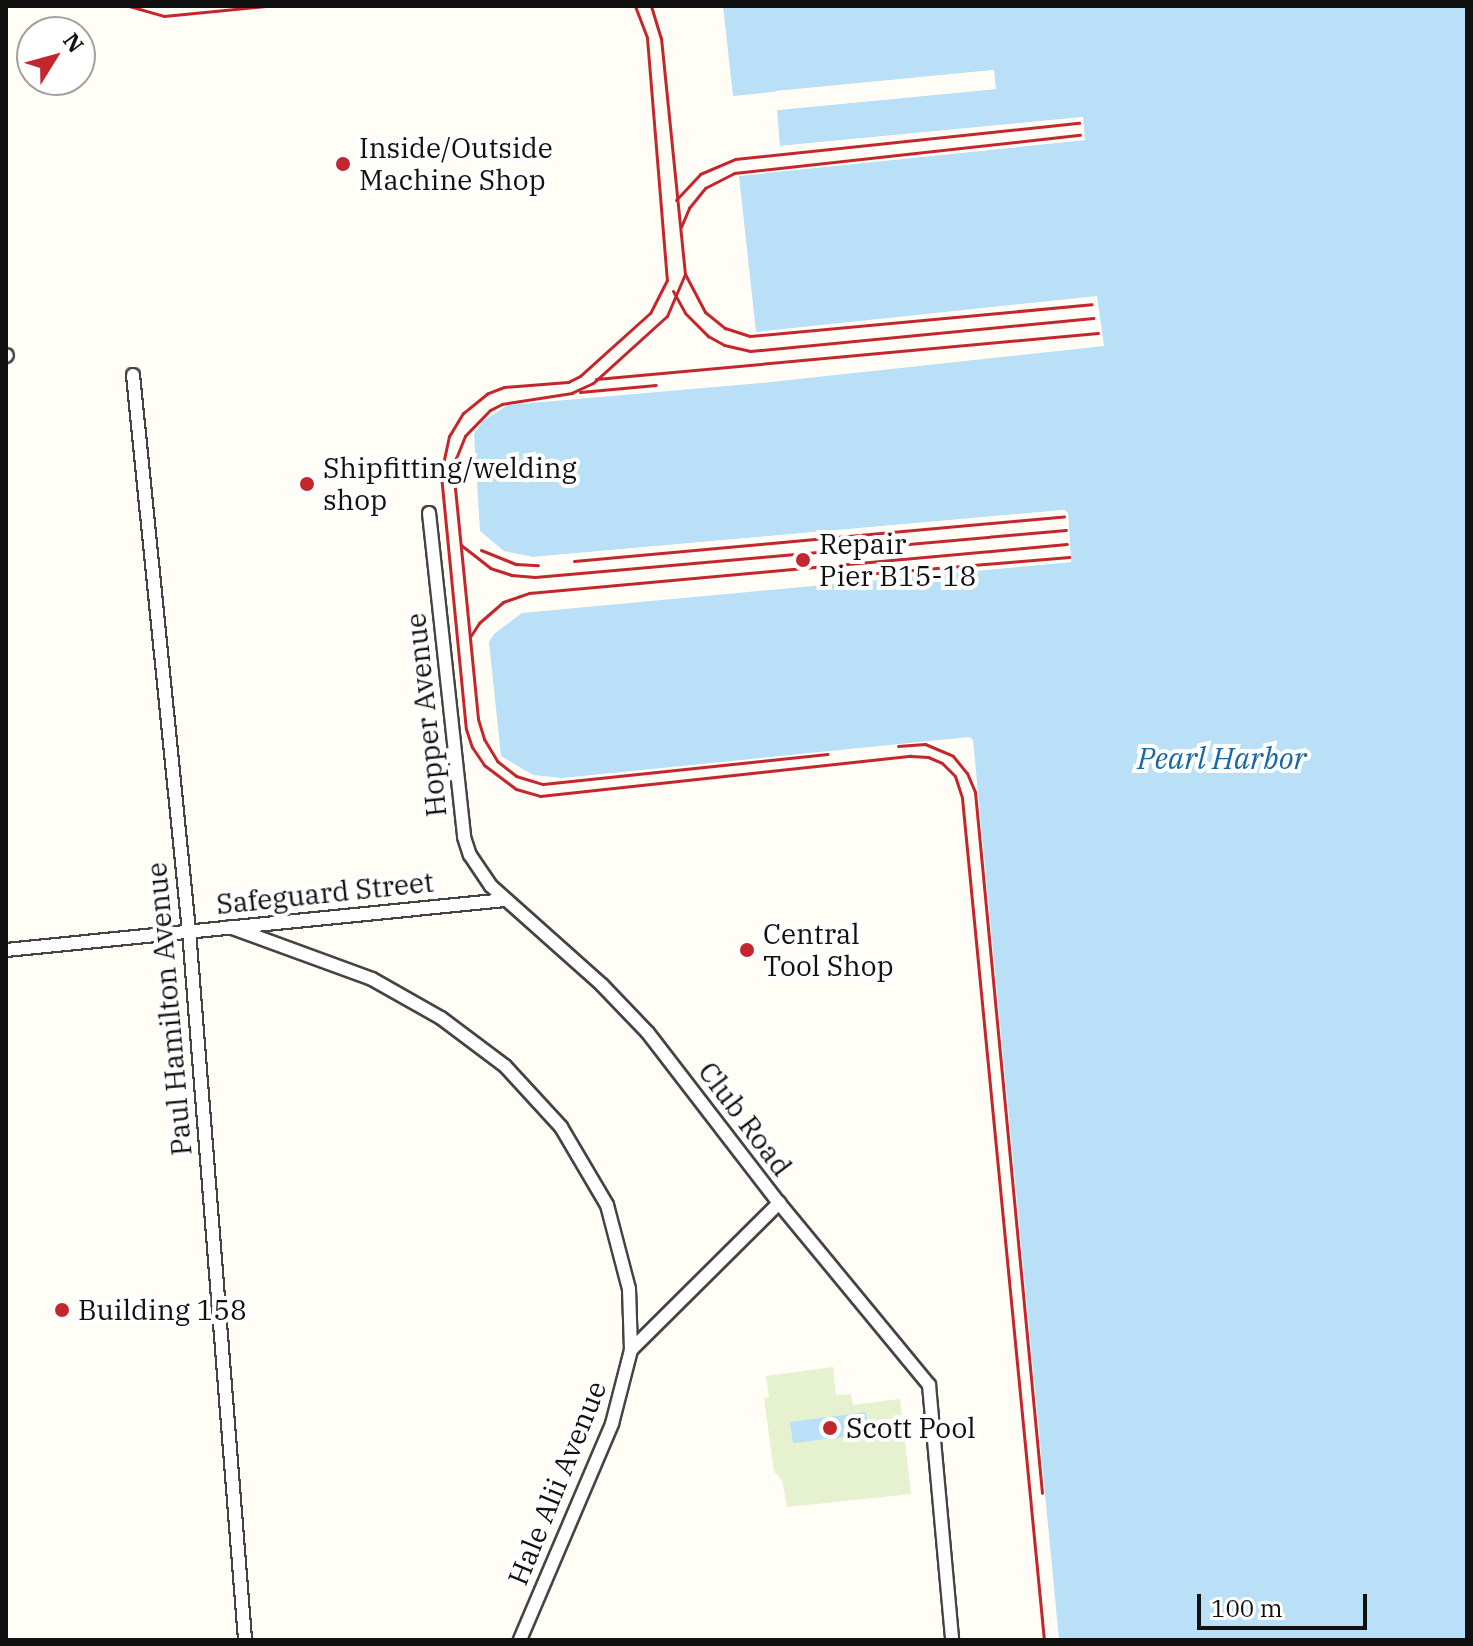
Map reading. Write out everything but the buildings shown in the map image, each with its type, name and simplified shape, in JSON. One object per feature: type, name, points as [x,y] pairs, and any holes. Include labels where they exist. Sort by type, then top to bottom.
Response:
[{"type":"street","name":"Paul Hamilton Avenue","points":[[133,375],[189,931],[245,1640]]},
{"type":"street","name":"Hopper Avenue","points":[[429,513],[464,837],[479,871],[505,900]]},
{"type":"street","name":"Safeguard Street","points":[[6,950],[505,900]]},
{"type":"street","name":"Club Road","points":[[505,900],[602,985],[648,1033],[779,1203],[929,1385],[952,1640]]},
{"type":"street","name":"Hale Alii Avenue","points":[[230,927],[372,979],[441,1018],[505,1066],[561,1127],[607,1205],[629,1289],[631,1350],[612,1424],[520,1640]]},
{"type":"street","points":[[631,1350],[779,1203]]},
{"type":"green space","points":[[833,1367],[836,1395],[851,1394],[853,1405],[900,1399],[911,1494],[787,1507],[782,1480],[774,1472],[764,1398],[769,1397],[766,1376]]},
{"type":"water","name":"Pearl Harbor","points":[[723,6],[1467,6],[1467,1640],[1059,1640],[973,740],[969,737],[562,778],[533,775],[501,756],[489,642],[494,634],[522,613],[1071,562],[1068,513],[1064,510],[533,557],[504,551],[480,531],[474,434],[483,421],[508,405],[761,383],[1104,346],[1097,296],[756,332],[739,176],[1084,140],[1083,117],[780,146],[777,110],[995,89],[994,70],[733,96]]},
{"type":"water","name":"Scott Pool","points":[[866,1412],[869,1434],[793,1443],[790,1422]]},
{"type":"pier","points":[[994,70],[996,89],[777,110],[777,106],[991,85],[990,74],[776,95],[775,91]]},
{"type":"pier","points":[[1083,117],[1085,140],[783,171],[783,167],[1081,137],[1079,121],[781,150],[780,146]]},
{"type":"pier","points":[[1064,510],[1068,513],[1071,562],[538,609],[538,605],[1069,557],[1063,514],[534,561],[533,557]]},
{"type":"railway","points":[[129,6],[164,16],[266,6]]},
{"type":"railway","points":[[635,6],[647,38],[667,280],[650,313],[580,376],[568,382],[504,387],[488,393],[463,413],[449,436],[441,475],[466,729],[472,747],[484,765],[516,789],[540,796],[911,756],[928,757],[942,763],[955,776],[962,798],[1044,1640]]},
{"type":"railway","points":[[651,6],[661,38],[685,274],[667,316],[593,383],[572,393],[502,404],[490,410],[465,436],[456,458],[455,488],[478,719],[484,739],[497,761],[516,776],[543,784],[827,754]]},
{"type":"railway","points":[[676,200],[700,174],[735,159],[1079,123]]},
{"type":"railway","points":[[681,227],[689,208],[705,188],[734,173],[1080,135]]},
{"type":"railway","points":[[685,274],[705,312],[725,328],[750,336],[1092,304]]},
{"type":"railway","points":[[673,291],[685,313],[708,336],[724,345],[750,351],[1093,318]]},
{"type":"railway","points":[[596,379],[1098,333]]},
{"type":"railway","points":[[580,392],[656,385]]},
{"type":"railway","points":[[574,561],[1064,516]]},
{"type":"railway","points":[[461,545],[490,568],[511,575],[535,577],[1066,530]]},
{"type":"railway","points":[[470,637],[479,623],[503,602],[529,593],[1067,544]]},
{"type":"railway","points":[[481,550],[516,564],[538,565]]},
{"type":"railway","points":[[854,575],[1069,557]]},
{"type":"railway","points":[[898,746],[925,744],[953,756],[967,773],[975,792],[1042,1493]]},
{"type":"place","name":"Inside/Outside Machine Shop","points":[[343,164]]},
{"type":"place","name":"Shipfitting/welding shop","points":[[307,484]]},
{"type":"place","name":"Repair Pier B15-18","points":[[803,560]]},
{"type":"place","name":"Central Tool Shop","points":[[747,950]]},
{"type":"place","name":"Building 158","points":[[62,1310]]},
{"type":"place","name":"Scott Pool","points":[[830,1428]]}]
